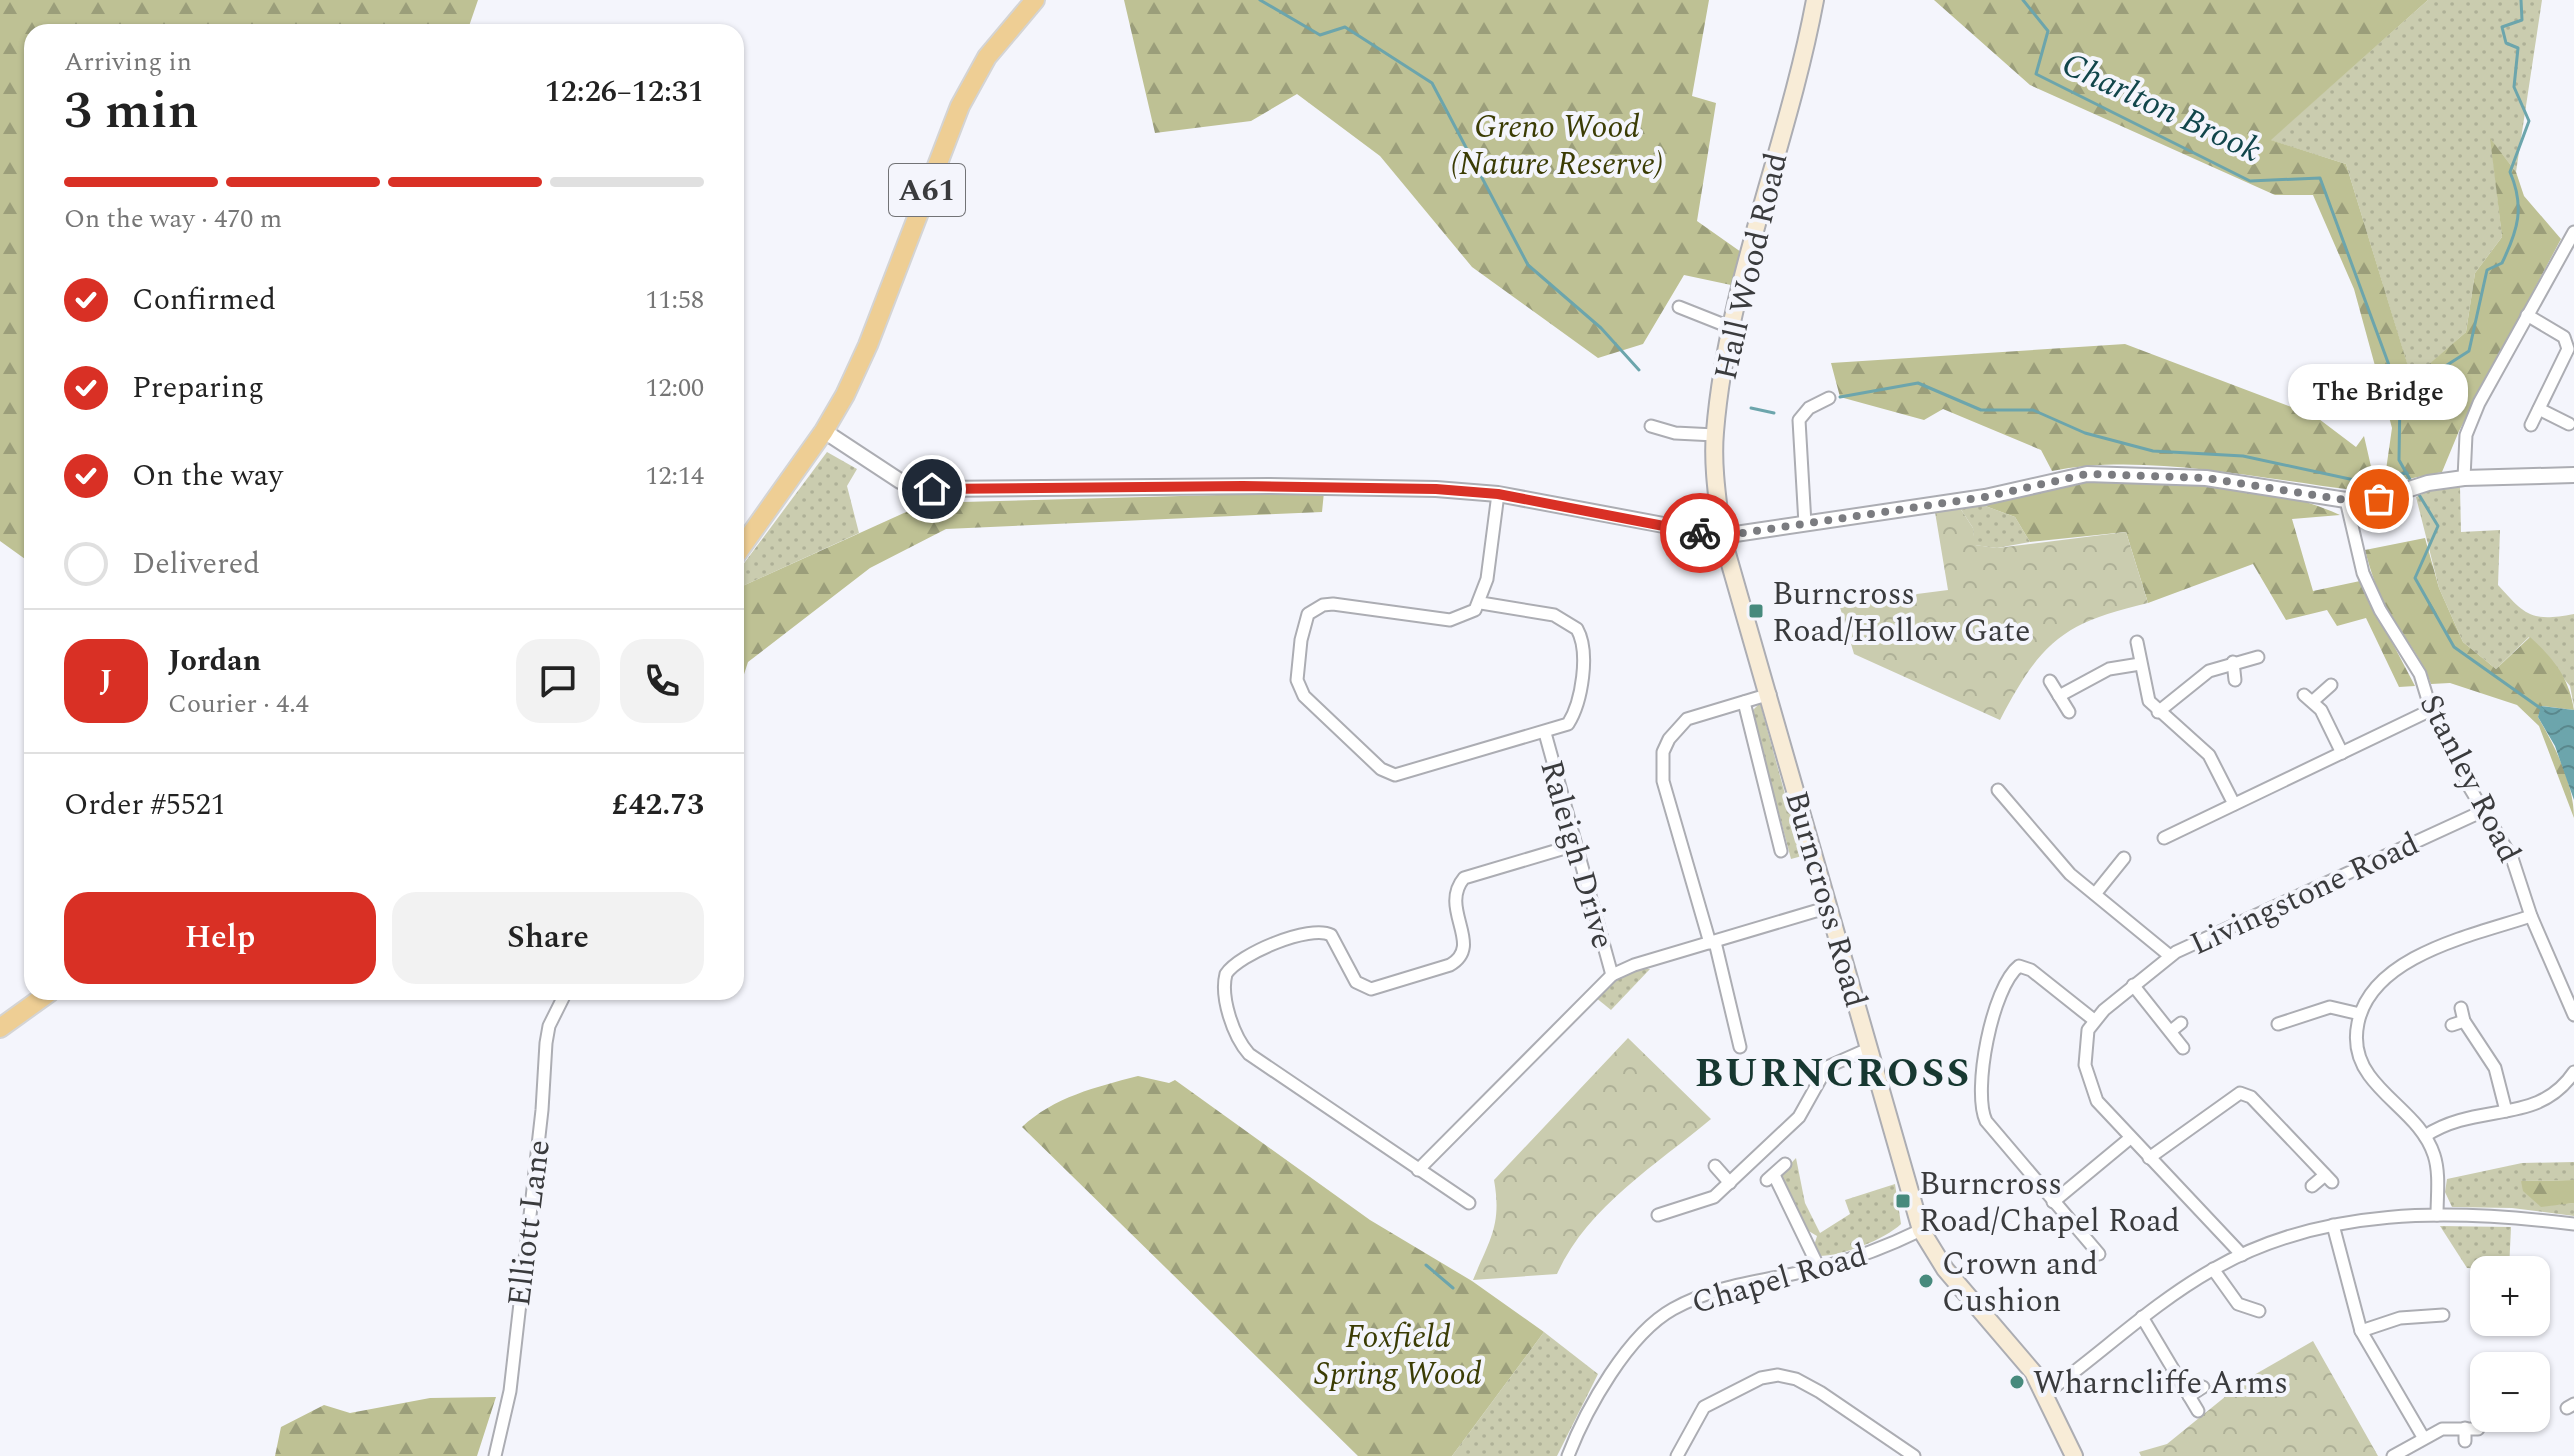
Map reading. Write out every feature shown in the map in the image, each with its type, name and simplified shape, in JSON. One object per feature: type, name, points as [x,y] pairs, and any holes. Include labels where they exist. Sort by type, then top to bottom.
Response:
[{"type":"highway","name":"A61","points":[[744,544],[824,431],[868,345],[960,106],[987,57],[1035,0]]},
{"type":"highway","points":[[0,1028],[39,1000]]},
{"type":"main road","name":"Hall Wood Road","points":[[1722,536],[1715,435],[1732,328],[1815,0]]},
{"type":"main road","name":"Burncross Road","points":[[1722,536],[1770,694],[1921,1230],[1945,1269],[2026,1362],[2046,1393],[2074,1456]]},
{"type":"street","points":[[2464,478],[2466,435],[2527,315],[2574,232]]},
{"type":"street","points":[[1679,307],[1732,328]]},
{"type":"street","points":[[2527,315],[2564,337],[2568,349],[2531,425]]},
{"type":"street","points":[[1805,524],[1799,420],[1809,408],[1829,398]]},
{"type":"street","points":[[2539,409],[2569,424]]},
{"type":"street","points":[[1651,426],[1675,433],[1715,435]]},
{"type":"street","points":[[824,431],[900,481],[932,489],[1268,486],[1498,494],[1722,536],[1985,497],[2105,473],[2206,478],[2346,500],[2399,494],[2428,483],[2464,478],[2574,475]]},
{"type":"street","points":[[1481,603],[1554,615],[1571,624],[1582,637],[1584,648],[1575,712],[1568,724],[1395,775],[1381,769],[1300,689],[1297,669],[1304,623],[1315,609],[1333,604],[1450,620],[1469,615],[1481,603],[1498,494]]},
{"type":"street","name":"Stanley Road","points":[[2346,500],[2363,573],[2380,610],[2411,655],[2431,710],[2483,811],[2512,858],[2531,916],[2574,1015]]},
{"type":"street","points":[[2137,642],[2149,701],[2209,755],[2234,804]]},
{"type":"street","points":[[2158,712],[2209,671],[2258,657]]},
{"type":"street","points":[[2233,662],[2235,680]]},
{"type":"street","points":[[2059,696],[2109,669],[2140,664]]},
{"type":"street","points":[[2050,681],[2069,712]]},
{"type":"street","points":[[2331,685],[2309,698],[2342,753]]},
{"type":"street","points":[[1740,1047],[1713,942],[1660,766],[1669,739],[1687,719],[1770,694]]},
{"type":"street","points":[[1744,702],[1781,851]]},
{"type":"street","points":[[2164,838],[2431,710]]},
{"type":"street","name":"Raleigh Drive","points":[[1545,733],[1612,975]]},
{"type":"street","name":"Livingstone Road","points":[[1998,790],[2062,866],[2170,956],[2214,932],[2483,811]]},
{"type":"street","points":[[1469,1203],[1249,1054],[1236,1034],[1225,991],[1226,974],[1246,957],[1314,930],[1331,935],[1356,982],[1371,989],[1450,965],[1463,954],[1465,945],[1453,900],[1464,878],[1575,845]]},
{"type":"street","points":[[2095,894],[2124,858]]},
{"type":"street","points":[[1418,1170],[1612,975],[1634,965],[1829,907]]},
{"type":"street","points":[[2437,1215],[2435,1156],[2425,1136],[2362,1064],[2356,1039],[2360,1014],[2375,986],[2390,971],[2434,951],[2531,916]]},
{"type":"street","points":[[2170,956],[2094,1020],[2088,1030],[2085,1053],[2091,1091],[2129,1139],[2226,1234],[2242,1255]]},
{"type":"street","points":[[2094,1020],[2024,966],[2014,969],[1992,1011],[1981,1103],[1982,1114],[2099,1254]]},
{"type":"street","points":[[2133,985],[2183,1048]]},
{"type":"street","name":"Elliott Lane","points":[[495,1456],[510,1391],[542,1110],[546,1043],[549,1026],[562,1000]]},
{"type":"street","points":[[2278,1024],[2330,1007],[2360,1014]]},
{"type":"street","points":[[2461,1008],[2464,1021],[2495,1068],[2506,1111]]},
{"type":"street","points":[[2452,1025],[2464,1021]]},
{"type":"street","points":[[2171,1031],[2181,1023]]},
{"type":"street","points":[[1658,1215],[1706,1201],[1730,1183],[1799,1117],[1827,1067],[1868,1049]]},
{"type":"street","points":[[2425,1136],[2455,1119],[2506,1111],[2548,1099],[2572,1080]]},
{"type":"street","points":[[2149,1158],[2231,1096],[2240,1093],[2251,1097],[2328,1178],[2312,1186]]},
{"type":"street","points":[[2053,1202],[2129,1139]]},
{"type":"street","points":[[1785,1164],[1770,1178],[1819,1268]]},
{"type":"street","points":[[1715,1166],[1730,1183]]},
{"type":"street","points":[[2046,1393],[2142,1317],[2213,1269],[2242,1255],[2333,1225],[2377,1218],[2437,1215],[2509,1217],[2574,1224]]},
{"type":"street","points":[[2333,1225],[2361,1331],[2423,1437]]},
{"type":"street","name":"Chapel Road","points":[[1568,1456],[1619,1363],[1657,1320],[1688,1301],[1731,1286],[1819,1268],[1889,1246],[1921,1230]]},
{"type":"street","points":[[2213,1269],[2238,1304],[2259,1311]]},
{"type":"street","points":[[2361,1331],[2400,1318],[2429,1321],[2443,1315]]},
{"type":"street","points":[[2142,1317],[2198,1411]]},
{"type":"street","points":[[1677,1456],[1704,1407],[1761,1378],[1778,1375],[1796,1379],[1820,1392],[1906,1454]]},
{"type":"street","points":[[2189,1396],[2203,1387]]},
{"type":"street","points":[[2465,1428],[2465,1441]]},
{"type":"street","points":[[2393,1456],[2442,1429],[2470,1428]]},
{"type":"green space","points":[[0,0],[478,0],[470,24],[24,24],[24,558],[0,541]]},
{"type":"green space","name":"Greno Wood (Nature Reserve)","points":[[1124,0],[1709,0],[1692,96],[1716,103],[1697,221],[1741,252],[1731,285],[1684,275],[1643,344],[1598,358],[1472,267],[1380,156],[1297,94],[1251,121],[1155,133]]},
{"type":"green space","points":[[1934,0],[2428,0],[2271,140],[2346,164],[2412,379],[2466,332],[2475,273],[2502,237],[2490,138],[2516,172],[2524,196],[2561,239],[2459,431],[2442,472],[2384,484],[2392,428],[2354,289],[2313,195],[2275,195],[2030,85]]},
{"type":"green space","points":[[2428,0],[2542,0],[2516,172],[2491,140],[2502,237],[2475,273],[2466,332],[2412,380],[2346,164],[2270,140]]},
{"type":"green space","points":[[2125,344],[2315,416],[2356,447],[2364,436],[2375,484],[2354,490],[2202,469],[2124,464],[2052,471],[2041,450],[1943,409],[1924,420],[1840,397],[1831,363]]},
{"type":"green space","points":[[827,452],[857,469],[847,486],[859,533],[744,585],[744,563]]},
{"type":"green space","points":[[2086,477],[2215,484],[2279,495],[2340,515],[2292,519],[2313,591],[2360,581],[2415,686],[2399,687],[2366,618],[2337,626],[2327,610],[2286,620],[2253,564],[2148,603],[2126,532],[2030,542],[2015,517],[1980,504]]},
{"type":"green space","points":[[2460,487],[2461,532],[2500,530],[2498,585],[2530,614],[2548,617],[2574,614],[2574,707],[2570,686],[2529,637],[2496,669],[2463,642],[2439,588],[2416,497],[2430,490]]},
{"type":"green space","points":[[1324,492],[1322,512],[946,529],[870,568],[748,662],[744,674],[744,585],[926,503]]},
{"type":"green space","points":[[1980,504],[2015,517],[2030,542],[1997,548],[1974,545],[1973,528],[1960,508]]},
{"type":"green space","points":[[1960,508],[1973,528],[1975,545],[1997,548],[2126,532],[2148,603],[2094,619],[2057,640],[2028,672],[2000,720],[1854,654],[1839,604],[1948,590],[1935,512]]},
{"type":"green space","points":[[2425,538],[2439,588],[2463,642],[2496,669],[2530,637],[2564,678],[2574,710],[2542,706],[2538,717],[2567,779],[2574,818],[2539,726],[2517,705],[2450,683],[2431,684],[2418,657],[2395,623],[2375,583],[2365,550]]},
{"type":"green space","points":[[1760,703],[1802,856],[1791,859],[1752,711]]},
{"type":"green space","points":[[1643,968],[1650,969],[1611,1010],[1595,997],[1613,980]]},
{"type":"green space","points":[[1628,1038],[1711,1119],[1604,1208],[1570,1250],[1557,1274],[1473,1280],[1495,1221],[1494,1180]]},
{"type":"green space","name":"Foxfield Spring Wood","points":[[1138,1076],[1169,1083],[1175,1080],[1370,1220],[1472,1281],[1544,1332],[1452,1456],[1358,1456],[1022,1127],[1062,1101]]},
{"type":"green space","points":[[1796,1158],[1805,1203],[1820,1233],[1850,1214],[1845,1200],[1895,1184],[1901,1224],[1861,1246],[1837,1254],[1817,1256],[1813,1249],[1817,1236],[1807,1230],[1782,1180],[1781,1174]]},
{"type":"green space","points":[[2574,1162],[2574,1180],[2521,1181],[2541,1206],[2574,1203],[2574,1216],[2512,1208],[2452,1207],[2445,1192],[2447,1179],[2522,1163]]},
{"type":"green space","points":[[2574,1180],[2574,1203],[2541,1207],[2523,1191],[2521,1181]]},
{"type":"green space","points":[[2440,1226],[2511,1227],[2510,1256],[2470,1256],[2470,1268]]},
{"type":"green space","points":[[1544,1332],[1598,1374],[1557,1456],[1452,1456]]},
{"type":"green space","points":[[2313,1341],[2378,1456],[2141,1456],[2139,1452],[2167,1444],[2247,1379]]},
{"type":"green space","points":[[496,1397],[477,1456],[275,1456],[281,1427],[324,1405],[350,1413],[430,1398]]},
{"type":"water","points":[[2541,706],[2574,710],[2574,800],[2555,746],[2538,717]]},
{"type":"waterway","points":[[1260,0],[1320,35],[1345,27],[1432,83],[1528,265],[1601,328],[1639,370]]},
{"type":"waterway","name":"Charlton Brook","points":[[2023,0],[2048,31],[2036,74],[2250,181],[2320,178],[2400,395],[2399,460],[2412,483]]},
{"type":"waterway","points":[[2400,395],[2469,351],[2487,270],[2502,263],[2516,229],[2517,196],[2510,172],[2529,121],[2514,87],[2518,48],[2506,43],[2502,27],[2522,20],[2521,0]]},
{"type":"waterway","points":[[1840,397],[1918,383],[1981,410],[2033,410],[2085,433],[2153,451],[2243,456],[2359,481],[2407,473]]},
{"type":"waterway","points":[[1751,408],[1774,413]]},
{"type":"waterway","name":"Charlton Brook","points":[[2418,493],[2438,526],[2415,578],[2454,647],[2543,710]]},
{"type":"waterway","points":[[1426,1265],[1453,1288]]},
{"type":"way so far","points":[[1700,533],[1722,536],[1885,512],[1985,497],[2061,479],[2105,473],[2206,478],[2346,500],[2379,499]]},
{"type":"place","name":"The Bridge","points":[[2379,499]]},
{"type":"place","name":"Burncross Road/Hollow Gate","points":[[1756,611]]},
{"type":"place","name":"Burncross Road/Chapel Road","points":[[1903,1201]]},
{"type":"place","name":"Crown and Cushion","points":[[1926,1281]]},
{"type":"place","name":"Wharncliffe Arms","points":[[2017,1382]]},
{"type":"district","name":"BURNCROSS","points":[[1833,1072]]},
{"type":"route","points":[[932,489],[1243,486],[1436,489],[1498,494],[1700,533]]}]
